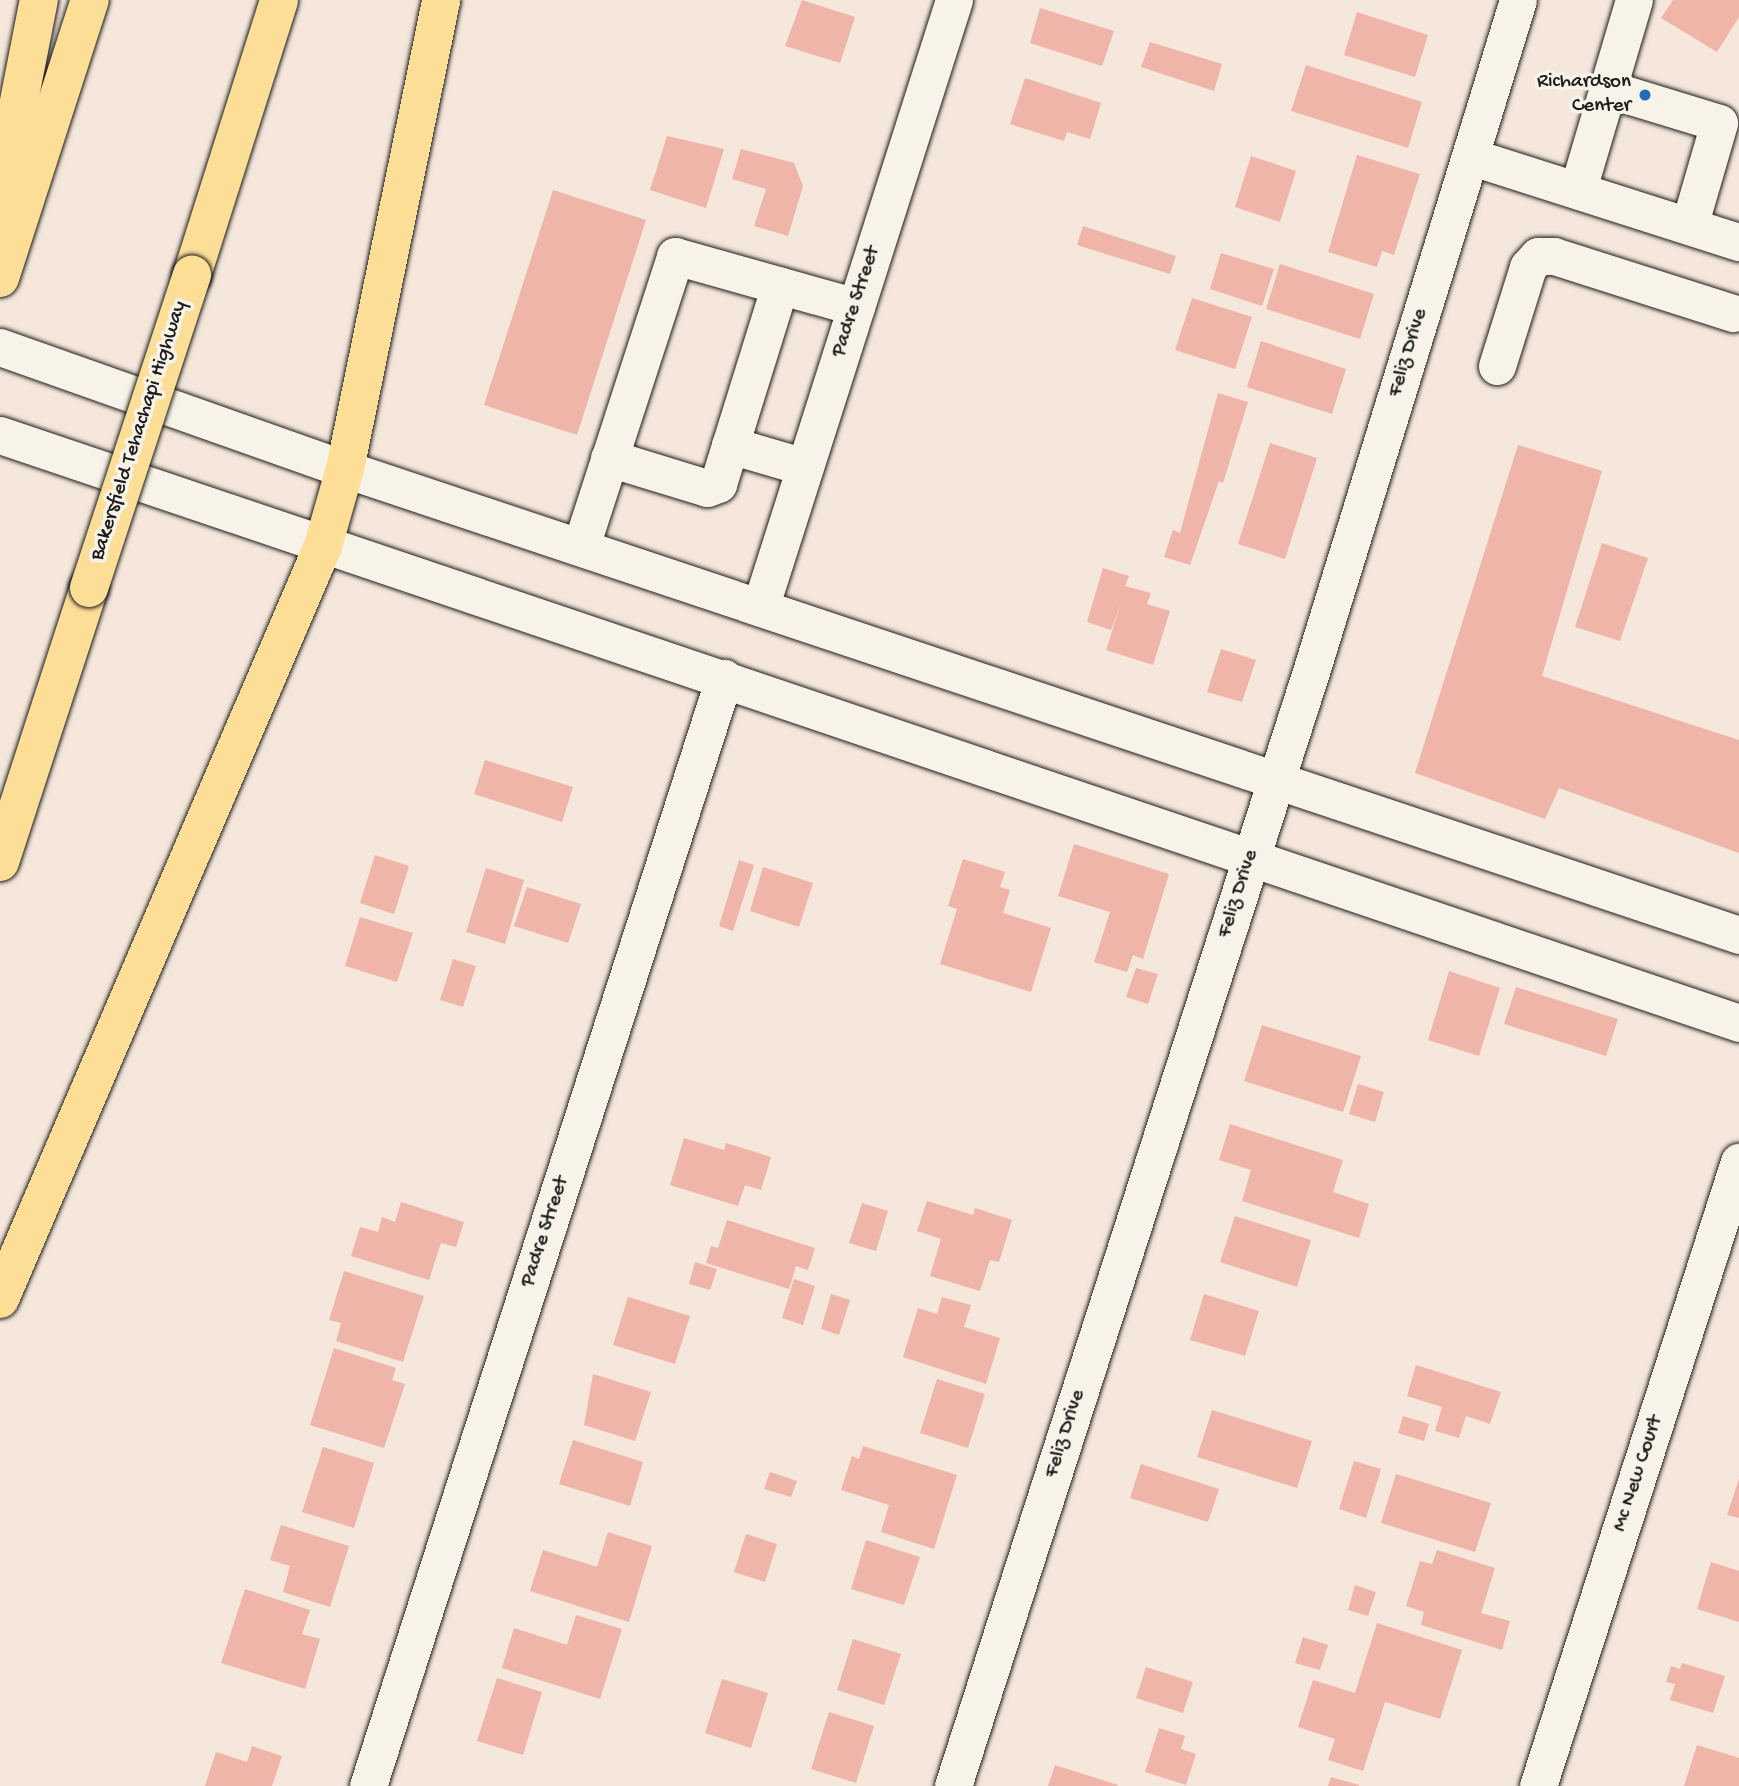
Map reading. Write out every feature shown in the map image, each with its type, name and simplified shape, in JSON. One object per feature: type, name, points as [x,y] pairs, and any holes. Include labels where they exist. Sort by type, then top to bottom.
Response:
[{"type":"highway","points":[[0,278],[8,199],[40,0]]},
{"type":"highway","points":[[8,199],[90,0]]},
{"type":"highway","name":"Bakersfield Tehachapi Highway","points":[[0,862],[279,0]]},
{"type":"highway","points":[[0,1299],[323,546],[345,469],[441,0]]},
{"type":"street","name":"Padre Street","points":[[761,605],[954,0]]},
{"type":"street","name":"Feliz Drive","points":[[953,1786],[1276,779],[1472,157],[1518,0]]},
{"type":"street","points":[[1578,189],[1634,0]]},
{"type":"street","points":[[1608,89],[1719,123],[1689,226]]},
{"type":"street","points":[[1472,157],[1739,242]]},
{"type":"street","points":[[581,546],[675,256],[856,307]]},
{"type":"street","points":[[1497,366],[1528,267],[1538,256],[1554,256],[1733,313]]},
{"type":"street","points":[[609,458],[707,488],[718,484],[780,285]]},
{"type":"street","points":[[0,347],[345,469],[761,605],[1739,935]]},
{"type":"street","points":[[0,435],[1739,1023]]},
{"type":"street","points":[[730,445],[805,467]]},
{"type":"street","name":"Padre Street","points":[[368,1786],[724,678]]},
{"type":"street","name":"Mc New Court","points":[[1538,1786],[1739,1162]]},
{"type":"building","points":[[802,0],[855,17],[840,63],[785,46]]},
{"type":"building","points":[[1673,0],[1739,0],[1739,17],[1717,52],[1661,18]]},
{"type":"building","points":[[1040,8],[1114,31],[1102,66],[1030,43]]},
{"type":"building","points":[[1357,12],[1428,35],[1415,77],[1344,55]]},
{"type":"building","points":[[1150,42],[1222,64],[1214,91],[1141,67]]},
{"type":"building","points":[[1306,65],[1422,102],[1408,148],[1291,111]]},
{"type":"building","points":[[1025,78],[1101,103],[1090,139],[1067,132],[1064,141],[1010,124]]},
{"type":"building","points":[[667,136],[724,149],[706,208],[650,190]]},
{"type":"building","points":[[741,149],[794,163],[803,186],[788,236],[754,226],[766,189],[732,179]]},
{"type":"building","points":[[1357,155],[1420,174],[1394,255],[1382,251],[1377,267],[1328,252]]},
{"type":"building","points":[[1251,156],[1296,171],[1280,222],[1235,207]]},
{"type":"building","points":[[553,190],[646,220],[577,435],[484,405]]},
{"type":"building","points":[[1083,226],[1176,256],[1170,274],[1077,245]]},
{"type":"building","points":[[1221,253],[1274,269],[1262,306],[1210,289]]},
{"type":"building","points":[[1280,264],[1374,294],[1360,339],[1266,309]]},
{"type":"building","points":[[1192,298],[1252,317],[1235,369],[1175,350]]},
{"type":"building","points":[[1261,341],[1346,369],[1332,414],[1247,387]]},
{"type":"building","points":[[1218,393],[1248,402],[1223,483],[1219,481],[1190,565],[1164,557],[1173,530],[1180,533]]},
{"type":"building","points":[[1270,443],[1317,458],[1285,559],[1238,544]]},
{"type":"building","points":[[1518,445],[1602,471],[1542,676],[1739,740],[1739,853],[1559,788],[1545,819],[1415,773]]},
{"type":"building","points":[[1602,543],[1648,558],[1620,641],[1575,627]]},
{"type":"building","points":[[1103,568],[1129,576],[1125,586],[1151,593],[1147,604],[1170,611],[1153,665],[1106,650],[1121,603],[1111,630],[1087,622]]},
{"type":"building","points":[[1221,649],[1256,660],[1242,702],[1207,692]]},
{"type":"building","points":[[485,760],[573,787],[562,822],[474,794]]},
{"type":"building","points":[[1074,844],[1169,874],[1143,959],[1133,955],[1127,972],[1094,962],[1110,912],[1058,896]]},
{"type":"building","points":[[375,855],[409,866],[394,914],[360,903]]},
{"type":"building","points":[[963,859],[1005,872],[1000,887],[1010,890],[1003,913],[1051,928],[1031,992],[940,964],[957,909],[948,906]]},
{"type":"building","points":[[739,860],[754,865],[733,931],[719,926]]},
{"type":"building","points":[[763,867],[813,883],[799,927],[750,911]]},
{"type":"building","points":[[486,868],[524,880],[505,944],[466,932]]},
{"type":"building","points":[[527,887],[581,904],[568,943],[514,926]]},
{"type":"building","points":[[360,917],[413,933],[397,982],[345,966]]},
{"type":"building","points":[[453,959],[476,966],[463,1007],[440,1000]]},
{"type":"building","points":[[1136,968],[1158,974],[1148,1004],[1126,997]]},
{"type":"building","points":[[1449,971],[1500,988],[1479,1056],[1428,1040]]},
{"type":"building","points":[[1516,987],[1618,1019],[1606,1056],[1504,1024]]},
{"type":"building","points":[[1262,1025],[1361,1056],[1343,1112],[1244,1081]]},
{"type":"building","points":[[1358,1084],[1384,1092],[1375,1122],[1349,1114]]},
{"type":"building","points":[[1230,1124],[1343,1160],[1333,1192],[1369,1204],[1359,1238],[1242,1201],[1251,1170],[1219,1160]]},
{"type":"building","points":[[684,1138],[724,1150],[726,1143],[771,1157],[761,1190],[745,1185],[738,1206],[670,1185]]},
{"type":"building","points":[[927,1201],[973,1215],[975,1208],[1012,1220],[999,1262],[990,1260],[980,1291],[930,1276],[941,1239],[917,1231]]},
{"type":"building","points":[[401,1202],[464,1222],[456,1247],[441,1243],[429,1280],[351,1256],[360,1227],[378,1232],[382,1217],[395,1222]]},
{"type":"building","points":[[862,1203],[888,1211],[876,1251],[849,1243]]},
{"type":"building","points":[[1235,1216],[1311,1240],[1297,1287],[1220,1262]]},
{"type":"building","points":[[727,1220],[815,1248],[808,1270],[796,1266],[789,1289],[706,1263],[711,1246],[718,1248]]},
{"type":"building","points":[[695,1262],[717,1269],[710,1290],[689,1284]]},
{"type":"building","points":[[344,1271],[424,1296],[403,1362],[336,1341],[341,1323],[329,1320]]},
{"type":"building","points":[[794,1279],[815,1286],[803,1325],[782,1318]]},
{"type":"building","points":[[831,1294],[850,1300],[839,1335],[821,1329]]},
{"type":"building","points":[[1204,1294],[1259,1311],[1245,1356],[1190,1340]]},
{"type":"building","points":[[628,1297],[690,1316],[675,1364],[613,1345]]},
{"type":"building","points":[[942,1297],[971,1305],[964,1327],[1000,1338],[986,1384],[903,1357],[918,1308],[937,1314]]},
{"type":"building","points":[[334,1348],[396,1368],[392,1380],[405,1384],[384,1448],[310,1425]]},
{"type":"building","points":[[1416,1365],[1501,1392],[1490,1424],[1466,1416],[1459,1438],[1435,1431],[1442,1407],[1407,1396]]},
{"type":"building","points":[[593,1374],[651,1392],[635,1441],[584,1425]]},
{"type":"building","points":[[937,1379],[985,1394],[968,1448],[920,1433]]},
{"type":"building","points":[[1212,1410],[1312,1441],[1297,1488],[1197,1457]]},
{"type":"building","points":[[1403,1416],[1429,1424],[1424,1441],[1398,1433]]},
{"type":"building","points":[[573,1440],[643,1462],[630,1506],[559,1484]]},
{"type":"building","points":[[863,1446],[957,1475],[934,1549],[881,1532],[889,1505],[841,1490],[852,1456],[859,1459]]},
{"type":"building","points":[[323,1447],[374,1463],[354,1528],[302,1512]]},
{"type":"building","points":[[1354,1461],[1381,1469],[1366,1518],[1339,1509]]},
{"type":"building","points":[[1141,1464],[1219,1489],[1208,1522],[1130,1498]]},
{"type":"building","points":[[770,1472],[797,1481],[791,1497],[764,1489]]},
{"type":"building","points":[[1396,1474],[1491,1503],[1475,1552],[1381,1523]]},
{"type":"building","points":[[1739,1479],[1739,1518],[1727,1515]]},
{"type":"building","points":[[281,1525],[349,1546],[330,1607],[283,1592],[290,1566],[270,1560]]},
{"type":"building","points":[[608,1532],[652,1546],[629,1622],[530,1591],[543,1550],[597,1567]]},
{"type":"building","points":[[746,1534],[777,1544],[765,1582],[734,1572]]},
{"type":"building","points":[[866,1540],[920,1557],[904,1605],[851,1589]]},
{"type":"building","points":[[1437,1550],[1495,1568],[1481,1613],[1510,1621],[1502,1650],[1421,1625],[1424,1612],[1406,1606],[1420,1561],[1432,1564]]},
{"type":"building","points":[[1711,1562],[1739,1571],[1739,1622],[1697,1609]]},
{"type":"building","points":[[1355,1585],[1376,1592],[1368,1616],[1348,1610]]},
{"type":"building","points":[[245,1589],[310,1610],[302,1634],[320,1639],[305,1689],[221,1663]]},
{"type":"building","points":[[576,1615],[622,1629],[600,1699],[502,1668],[514,1628],[567,1645]]},
{"type":"building","points":[[1377,1623],[1462,1650],[1440,1719],[1385,1702],[1363,1771],[1328,1760],[1335,1739],[1298,1727],[1313,1680],[1355,1693]]},
{"type":"building","points":[[1303,1637],[1328,1645],[1320,1670],[1295,1663]]},
{"type":"building","points":[[853,1639],[901,1654],[884,1705],[837,1690]]},
{"type":"building","points":[[1682,1663],[1725,1676],[1713,1713],[1670,1700],[1675,1684],[1666,1682],[1671,1666],[1680,1669]]},
{"type":"building","points":[[1146,1667],[1193,1682],[1183,1713],[1136,1698]]},
{"type":"building","points":[[497,1678],[542,1692],[523,1755],[477,1741]]},
{"type":"building","points":[[722,1679],[768,1693],[751,1748],[705,1733]]},
{"type":"building","points":[[829,1712],[874,1726],[856,1783],[811,1769]]},
{"type":"building","points":[[1159,1728],[1185,1736],[1181,1749],[1196,1754],[1186,1785],[1145,1772]]},
{"type":"building","points":[[1697,1745],[1739,1758],[1739,1786],[1684,1786]]},
{"type":"building","points":[[252,1746],[282,1756],[272,1786],[205,1786],[216,1752],[247,1762]]},
{"type":"building","points":[[1055,1765],[1118,1785],[1118,1786],[1048,1786]]},
{"type":"building","points":[[1331,1777],[1359,1785],[1359,1786],[1328,1786]]},
{"type":"place","name":"Richardson Center","points":[[1645,95]]}]
